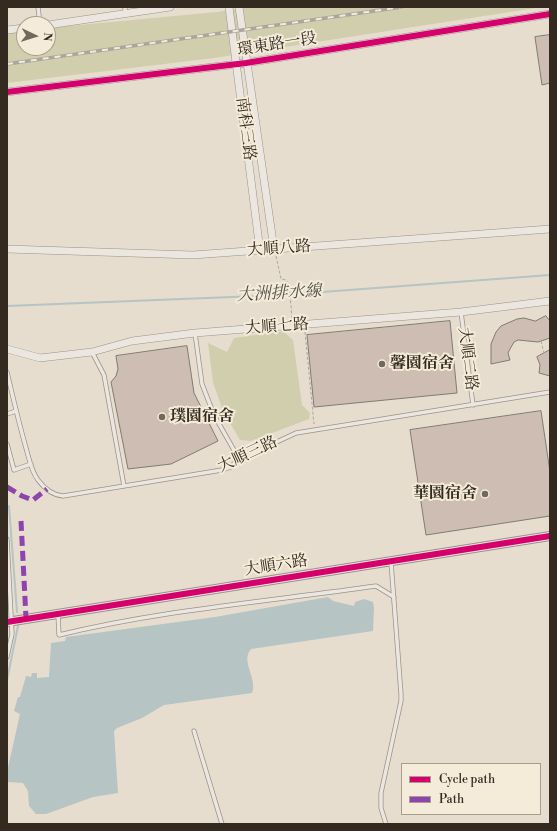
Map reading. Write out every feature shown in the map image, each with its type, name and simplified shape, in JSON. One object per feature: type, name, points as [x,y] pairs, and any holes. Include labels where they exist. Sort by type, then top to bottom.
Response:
[{"type":"street","points":[[56,23],[125,10],[170,7]]},
{"type":"street","name":"南科三路","points":[[229,7],[260,251]]},
{"type":"street","name":"南科三路","points":[[239,7],[274,249]]},
{"type":"street","name":"環東路一段","points":[[7,92],[246,63],[550,14]]},
{"type":"street","name":"大順八路","points":[[7,249],[192,255],[550,229]]},
{"type":"street","name":"大順七路","points":[[7,349],[40,358],[92,352],[132,341],[195,333],[304,326],[461,312],[550,301]]},
{"type":"street","name":"大順六路","points":[[9,621],[550,536]]},
{"type":"lane","name":"大順二路","points":[[461,312],[473,405]]},
{"type":"lane","points":[[195,333],[202,384],[214,415],[239,459]]},
{"type":"lane","points":[[92,352],[104,375],[124,486]]},
{"type":"lane","name":"大順三路","points":[[7,372],[31,464],[37,478],[55,495],[63,496],[83,494],[222,470],[231,467],[239,459],[296,432],[550,392]]},
{"type":"lane","points":[[7,414],[16,411]]},
{"type":"lane","points":[[7,444],[14,470],[31,464]]},
{"type":"lane","points":[[7,539],[9,621],[12,634],[7,657]]},
{"type":"lane","points":[[386,824],[381,808],[381,793],[401,701],[391,562]]},
{"type":"lane","points":[[58,613],[59,635],[86,628],[188,611],[376,586],[394,597]]},
{"type":"lane","points":[[194,731],[222,824]]},
{"type":"path","points":[[274,249],[281,279],[286,280],[289,284],[292,319]]},
{"type":"path","points":[[304,326],[315,430]]},
{"type":"path","points":[[540,341],[544,353]]},
{"type":"shaded area","points":[[249,7],[542,7],[214,58],[7,83],[7,32],[16,31],[16,56],[56,56],[56,27],[217,12]]},
{"type":"shaded area","points":[[283,331],[293,340],[302,405],[310,413],[309,419],[251,441],[240,440],[224,413],[213,383],[208,343],[227,352],[234,338]]},
{"type":"shaded area","points":[[328,597],[333,601],[354,606],[355,602],[364,599],[373,602],[373,631],[251,649],[247,659],[253,682],[252,693],[164,705],[142,718],[117,728],[114,731],[118,793],[93,797],[46,814],[36,814],[29,806],[28,791],[23,783],[7,782],[7,772],[20,714],[14,711],[18,697],[20,697],[26,676],[31,677],[32,673],[37,673],[37,678],[49,677],[51,643],[65,641],[66,637],[215,617]]},
{"type":"building","points":[[550,35],[550,83],[542,85],[535,37]]},
{"type":"building","points":[[546,316],[550,321],[550,338],[538,342],[518,340],[514,342],[508,353],[510,360],[491,364],[491,344],[496,332],[501,326],[517,319],[524,318],[535,321]]},
{"type":"building","name":"馨園宿舍","points":[[450,321],[457,393],[314,407],[307,335]]},
{"type":"building","name":"璞園宿舍","points":[[187,346],[194,393],[218,441],[171,464],[128,469],[111,382],[116,376],[118,369],[116,356]]},
{"type":"building","points":[[550,350],[550,376],[539,373],[540,365],[537,357]]},
{"type":"building","name":"華園宿舍","points":[[541,411],[550,472],[550,516],[426,535],[410,430]]},
{"type":"waterway","name":"大洲排水線","points":[[7,306],[282,295],[550,275]]},
{"type":"waterway","points":[[9,506],[17,612]]},
{"type":"waterway","points":[[7,680],[18,626]]},
{"type":"railway","points":[[7,64],[402,7]]},
{"type":"marked path","points":[[7,487],[22,496],[33,500],[47,489]]},
{"type":"marked path","points":[[21,521],[26,618]]},
{"type":"cycle path","points":[[7,92],[246,63],[550,14]]},
{"type":"cycle path","points":[[7,622],[550,536]]},
{"type":"place","name":"馨園宿舍","points":[[382,364]]},
{"type":"place","name":"璞園宿舍","points":[[162,417]]},
{"type":"place","name":"華園宿舍","points":[[485,494]]}]
